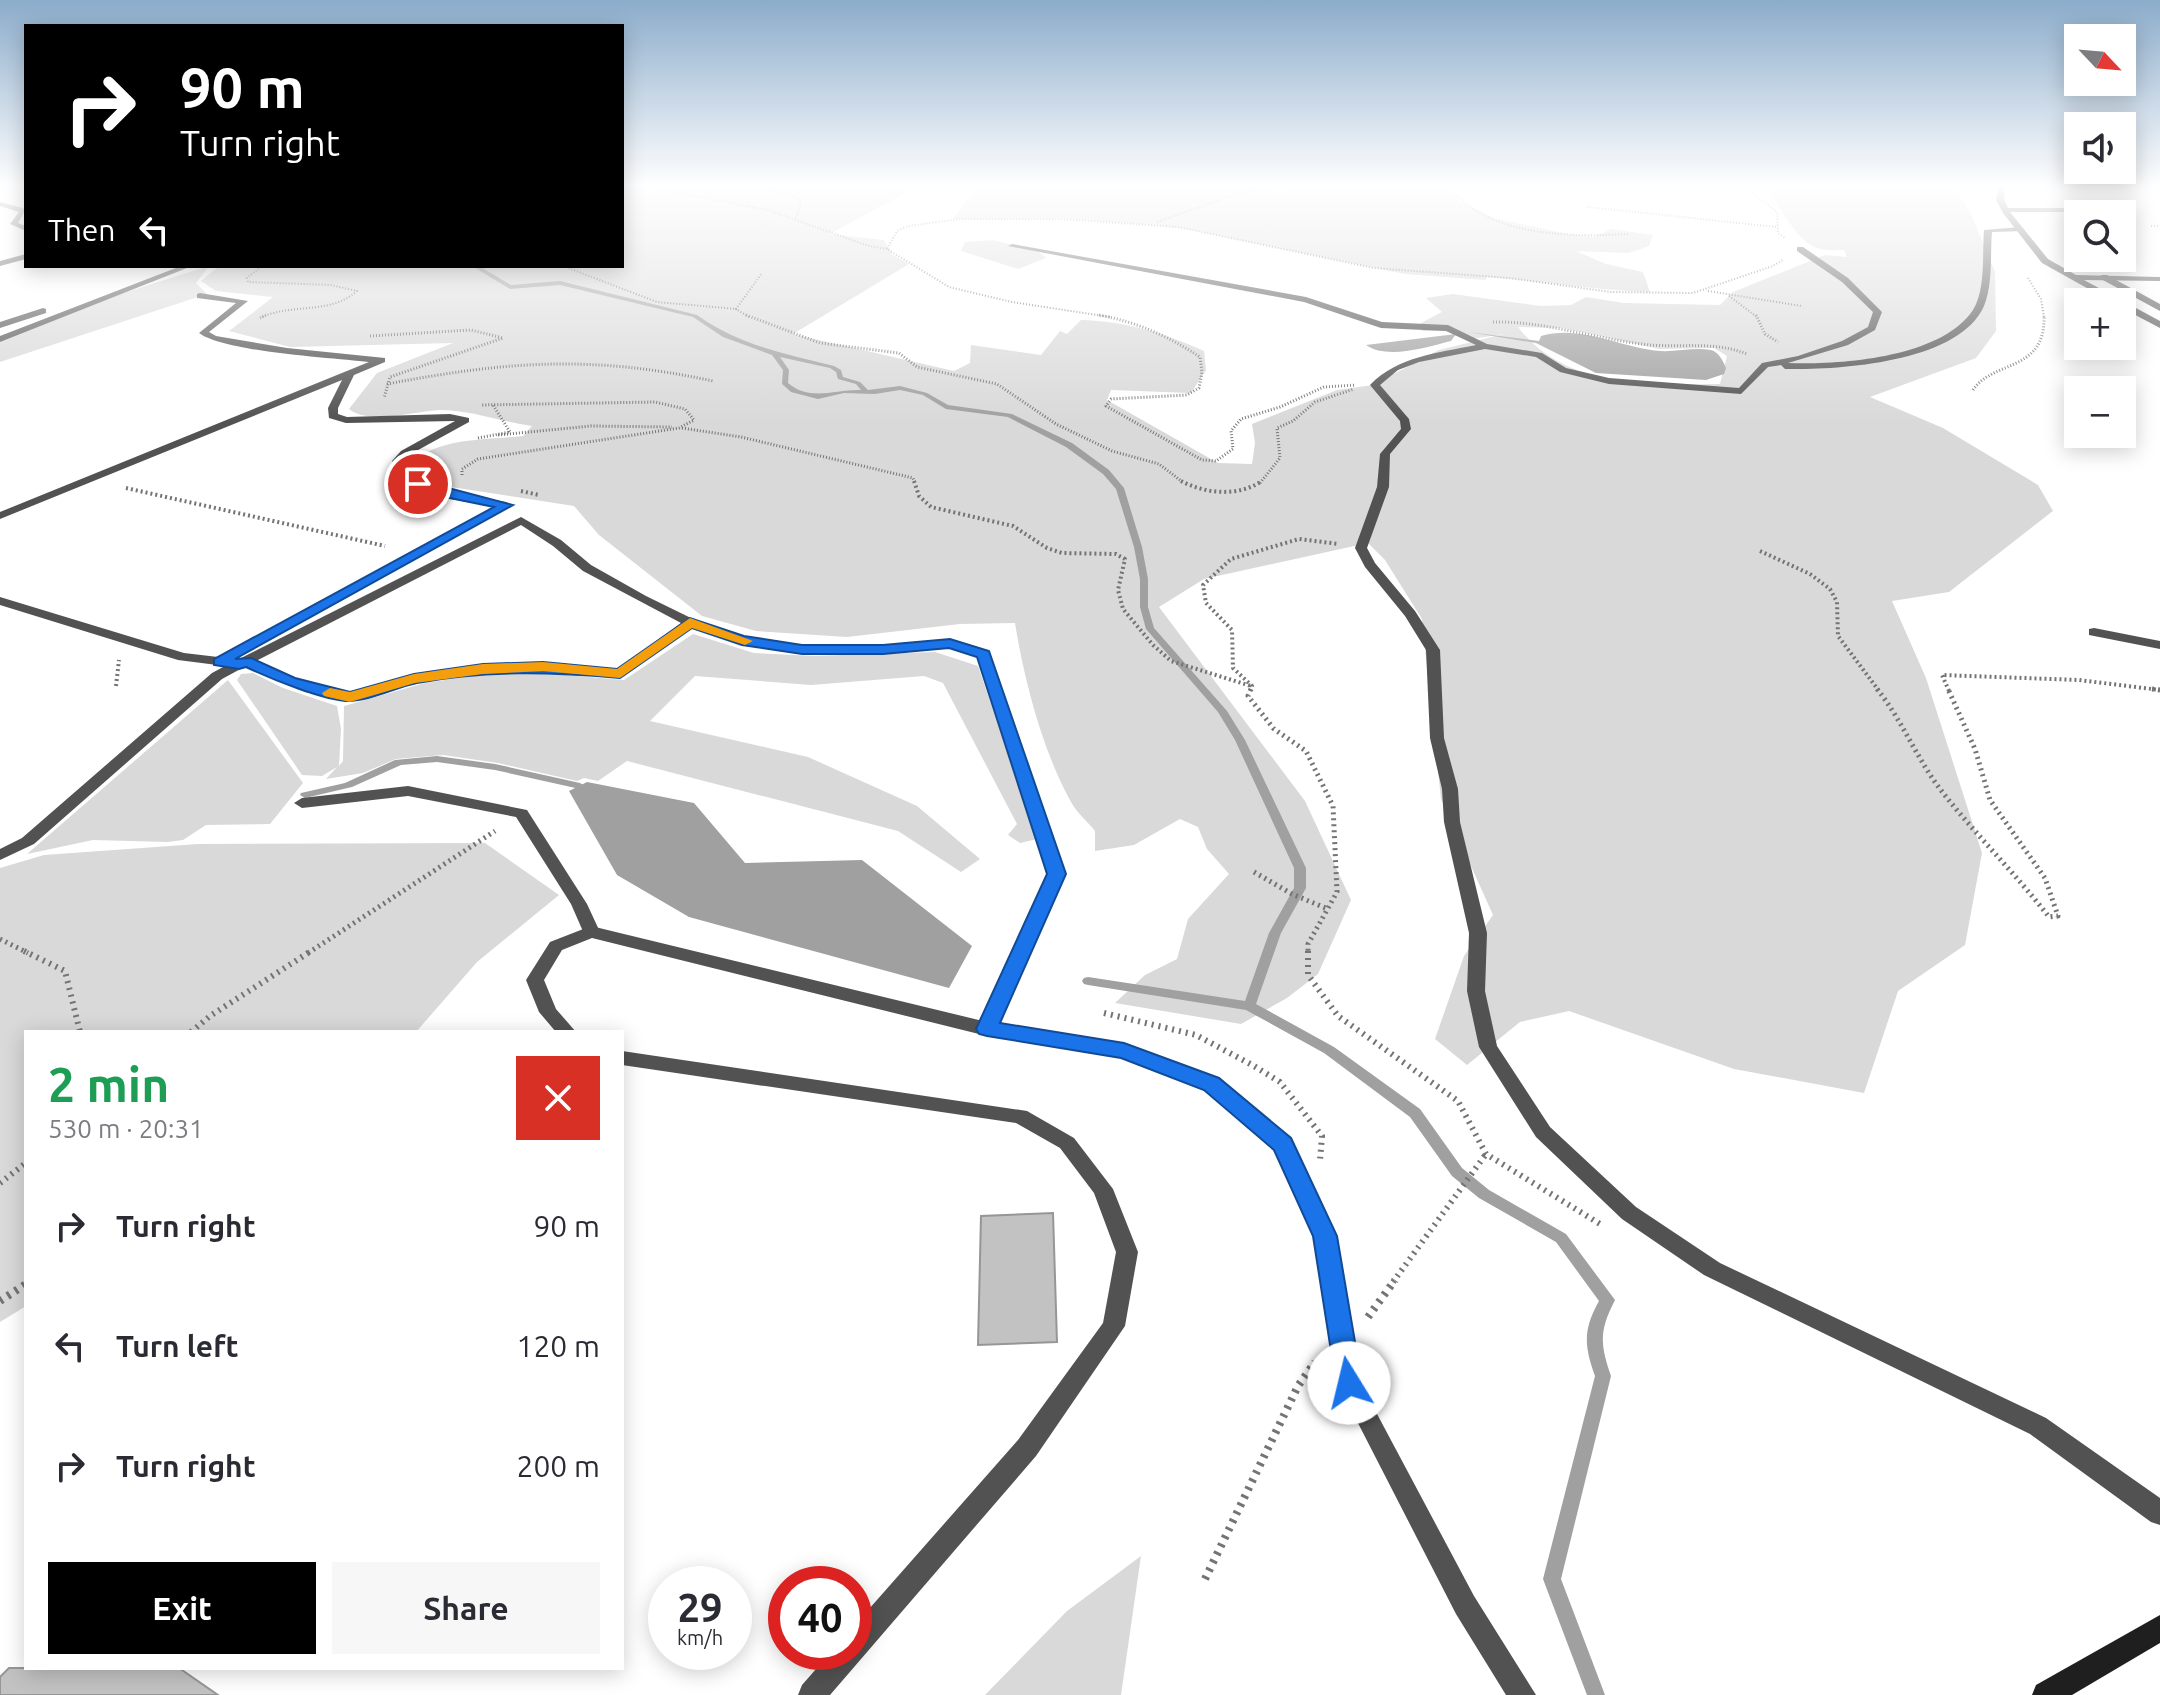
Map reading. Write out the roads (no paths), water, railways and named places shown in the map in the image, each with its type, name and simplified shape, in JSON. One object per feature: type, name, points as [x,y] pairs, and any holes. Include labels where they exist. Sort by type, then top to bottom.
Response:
[{"type":"main road","points":[[2046,1695],[2160,1628]]},
{"type":"street","points":[[1111,264],[1306,300],[1381,325],[1448,328],[1485,346],[1539,355],[1563,370],[1609,381],[1741,391],[1765,365],[1800,358],[1845,343],[1872,328],[1878,312],[1845,280],[1822,264]]},
{"type":"street","points":[[1765,365],[1813,369],[1887,358],[1935,343],[1969,325],[1981,305],[1985,264]]},
{"type":"street","points":[[2051,264],[2094,288]]},
{"type":"street","points":[[0,339],[183,268]]},
{"type":"street","points":[[0,325],[171,273]]},
{"type":"street","points":[[2073,276],[2160,279]]},
{"type":"street","points":[[2104,277],[2160,308]]},
{"type":"street","points":[[0,516],[382,360],[287,351],[214,338],[203,333],[244,301],[200,296]]},
{"type":"street","points":[[2136,312],[2160,325]]},
{"type":"street","points":[[1485,346],[1417,360],[1395,368],[1375,385],[1405,421],[1406,429],[1385,454],[1383,487],[1361,548],[1369,564],[1410,614],[1433,650],[1437,738],[1450,789],[1452,822],[1478,933],[1476,991],[1488,1047],[1543,1132],[1629,1213],[1712,1269],[2038,1426],[2160,1513]]},
{"type":"street","points":[[219,662],[506,505],[445,493],[418,484],[403,473],[397,461],[405,453],[465,420],[427,417],[346,420],[333,416],[333,408],[350,373]]},
{"type":"street","points":[[0,855],[28,841],[217,676],[521,520],[557,543],[587,568],[690,623],[742,640],[802,649],[883,650],[950,644],[984,654],[1056,874],[987,1029]]},
{"type":"street","points":[[0,601],[183,657],[242,663],[289,681],[350,697],[414,679],[483,669],[543,667],[620,674],[690,623]]},
{"type":"street","points":[[2094,632],[2160,645]]},
{"type":"street","points":[[302,803],[408,791],[522,813],[579,904],[591,932]]},
{"type":"street","points":[[565,1030],[548,1012],[535,980],[556,946],[591,932],[987,1029],[1124,1051],[1211,1084],[1283,1145],[1325,1236],[1349,1383],[1465,1605],[1522,1695]]},
{"type":"street","points":[[624,1058],[1020,1116],[1067,1143],[1103,1189],[1127,1252],[1114,1326],[1027,1448],[872,1625]]},
{"type":"street","points":[[812,1695],[834,1670]]},
{"type":"waterway","points":[[478,268],[510,287],[560,283],[695,316],[725,336],[774,354]]},
{"type":"waterway","points":[[774,354],[832,367],[839,371],[840,378],[858,383],[865,390]]},
{"type":"waterway","points":[[774,354],[786,370],[785,384],[793,391],[818,397],[844,391],[875,392],[900,388],[925,394],[946,407],[1010,415],[1069,445],[1106,472],[1120,488],[1138,547],[1144,579],[1144,607],[1150,629],[1222,711],[1240,740],[1300,868],[1300,888],[1275,933],[1249,1006]]},
{"type":"waterway","points":[[305,795],[348,785],[399,762],[437,759],[495,767],[580,786]]},
{"type":"waterway","points":[[1088,981],[1249,1006]]},
{"type":"waterway","points":[[1249,1006],[1329,1050],[1415,1113],[1457,1172],[1484,1194],[1561,1238],[1607,1300],[1597,1321],[1594,1338],[1603,1376],[1552,1579],[1596,1695]]}]
